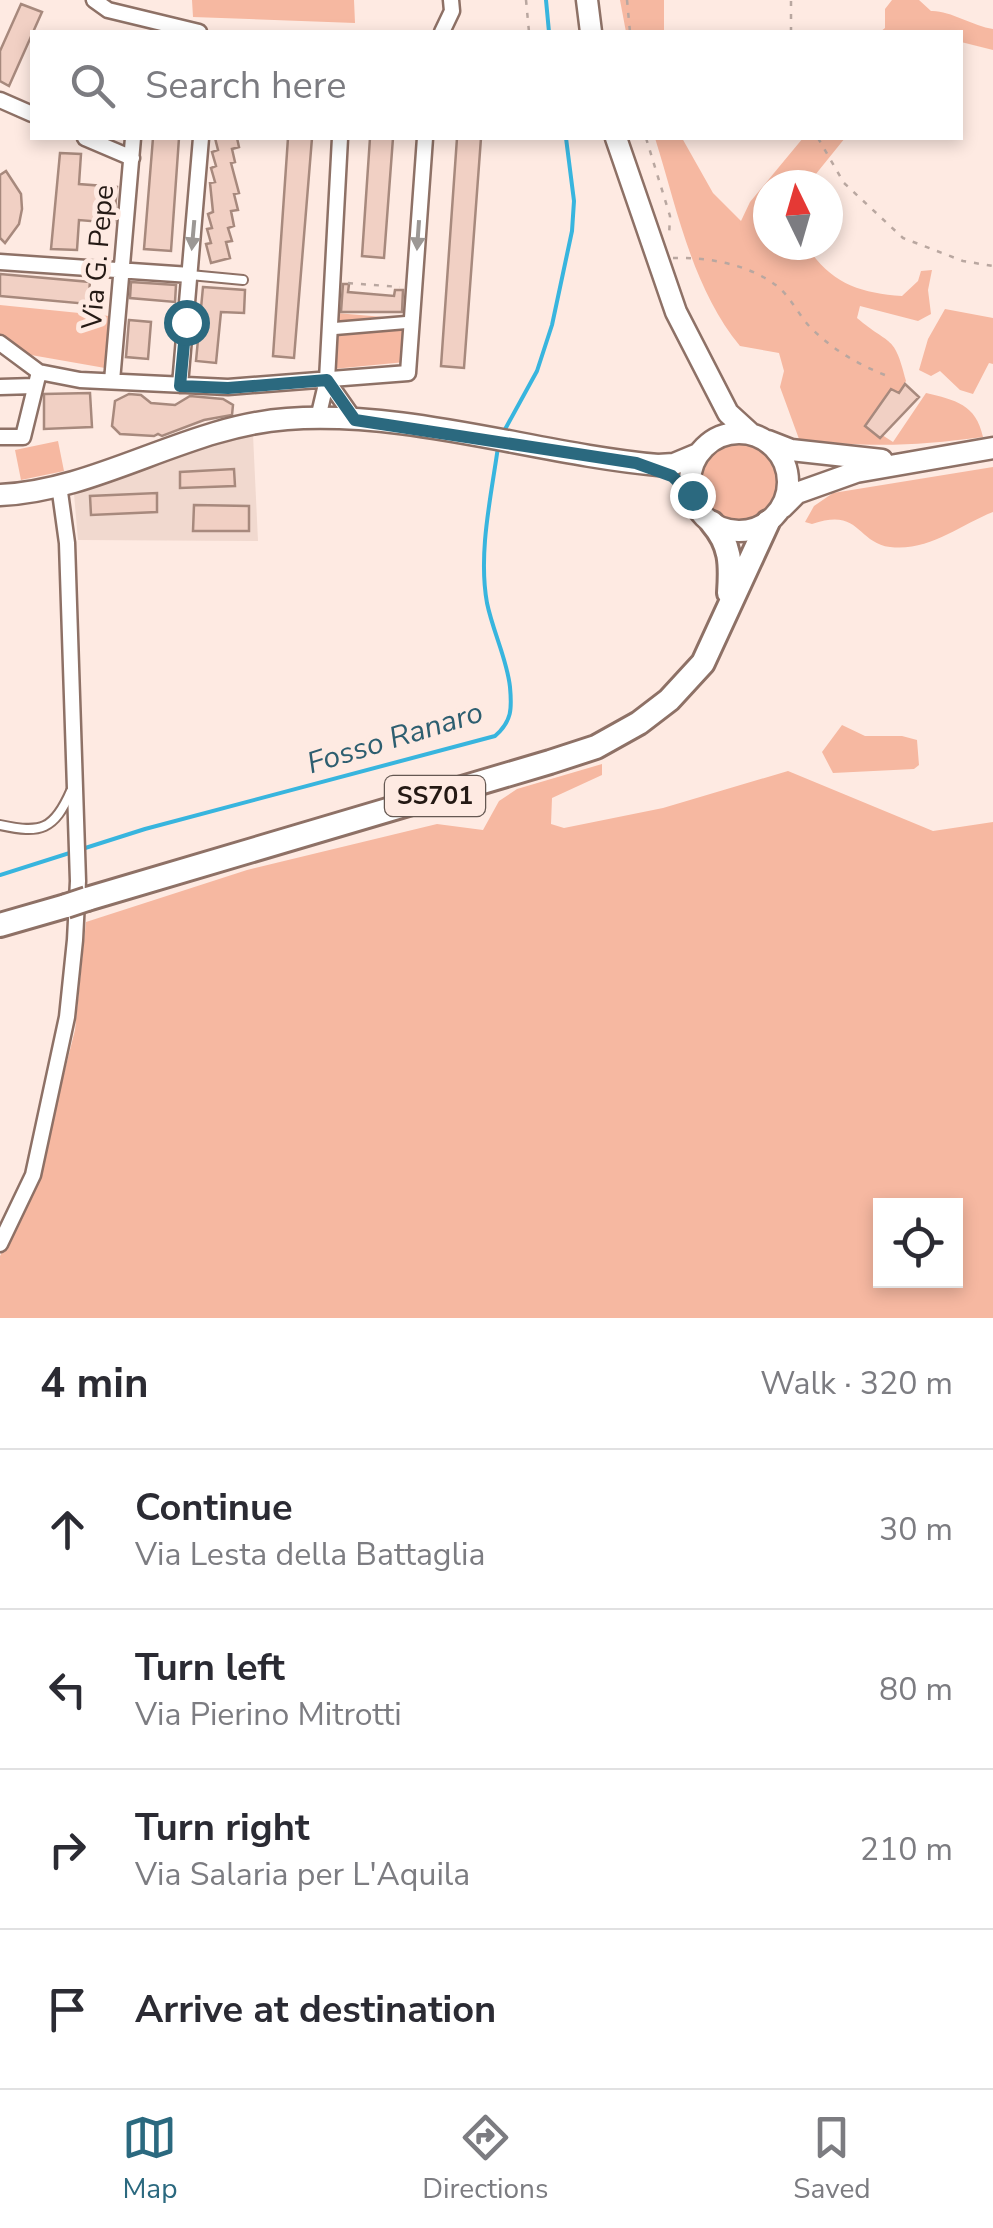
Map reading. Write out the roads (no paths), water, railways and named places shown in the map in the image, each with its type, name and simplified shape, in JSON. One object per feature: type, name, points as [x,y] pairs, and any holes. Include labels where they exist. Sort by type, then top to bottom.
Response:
[{"type":"highway","name":"SS701","points":[[0,925],[596,747],[639,723],[669,700],[702,663],[774,516]]},
{"type":"highway","name":"SS701","points":[[712,523],[730,550],[726,611]]},
{"type":"main road","points":[[587,0],[591,30]]},
{"type":"main road","points":[[617,140],[676,312],[728,414],[759,437],[786,465],[789,480],[774,516]]},
{"type":"main road","points":[[692,495],[692,466],[705,448],[718,416],[712,383]]},
{"type":"main road","points":[[0,495],[59,484],[160,449],[241,426],[284,419],[355,420],[636,463],[674,464],[737,432],[790,450],[914,463]]},
{"type":"main road","points":[[636,463],[672,476],[712,523],[740,531],[774,516],[796,494],[820,482],[993,448]]},
{"type":"street","points":[[94,0],[142,26],[180,30]]},
{"type":"street","points":[[443,30],[452,11],[450,0]]},
{"type":"street","points":[[0,100],[30,113]]},
{"type":"street","points":[[89,140],[132,158]]},
{"type":"street","name":"Via G. Pepe","points":[[112,380],[133,140]]},
{"type":"street","points":[[180,386],[201,140]]},
{"type":"street","points":[[318,418],[327,380],[340,140]]},
{"type":"street","points":[[0,388],[36,379],[228,388],[408,372],[425,140]]},
{"type":"street","points":[[0,262],[190,276]]},
{"type":"street","points":[[329,329],[412,322]]},
{"type":"street","points":[[0,343],[36,379]]},
{"type":"street","points":[[0,437],[23,437],[36,379]]},
{"type":"street","points":[[327,380],[355,420]]},
{"type":"street","points":[[0,1244],[33,1175],[67,1016],[75,940],[78,872],[67,543],[59,484]]},
{"type":"lane","points":[[190,276],[243,280]]},
{"type":"lane","points":[[0,825],[21,830],[56,821],[75,782]]},
{"type":"waterway","name":"Fosso Ranaro","points":[[546,0],[549,30]]},
{"type":"waterway","name":"Fosso Ranaro","points":[[503,433],[537,371],[552,325],[572,231],[574,201],[566,140]]},
{"type":"waterway","name":"Fosso Ranaro","points":[[0,875],[145,829],[495,736],[508,720],[511,702],[503,656],[487,603],[484,565],[498,447]]}]
